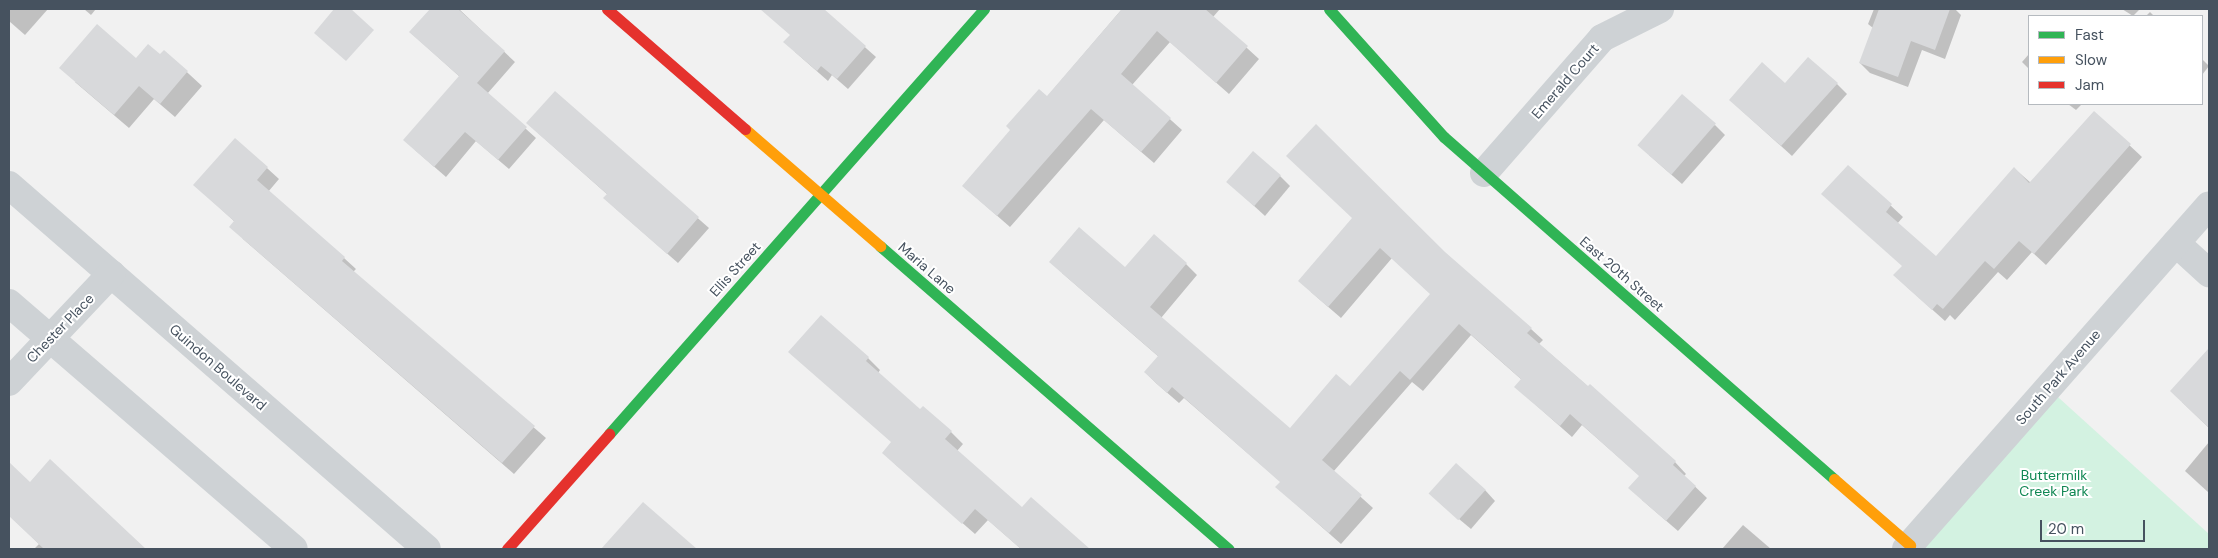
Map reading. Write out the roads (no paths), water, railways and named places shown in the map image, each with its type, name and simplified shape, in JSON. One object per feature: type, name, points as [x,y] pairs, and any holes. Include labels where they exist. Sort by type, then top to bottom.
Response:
[{"type":"street","name":"Maria Lane","points":[[607,9],[1229,549]]},
{"type":"street","name":"Ellis Street","points":[[507,549],[984,9]]},
{"type":"street","name":"East 20th Street","points":[[1329,9],[1444,137],[1908,547]]},
{"type":"street","name":"Emerald Court","points":[[1484,173],[1602,38],[1660,9]]},
{"type":"street","name":"Guindon Boulevard","points":[[9,185],[427,549]]},
{"type":"street","name":"South Park Avenue","points":[[1908,547],[2209,204]]},
{"type":"street","points":[[2176,243],[2209,273]]},
{"type":"street","name":"Chester Place","points":[[9,382],[48,338],[111,274]]},
{"type":"street","points":[[9,304],[294,549]]},
{"type":"park label","name":"Buttermilk Creek Park","points":[[2054,484]]}]
